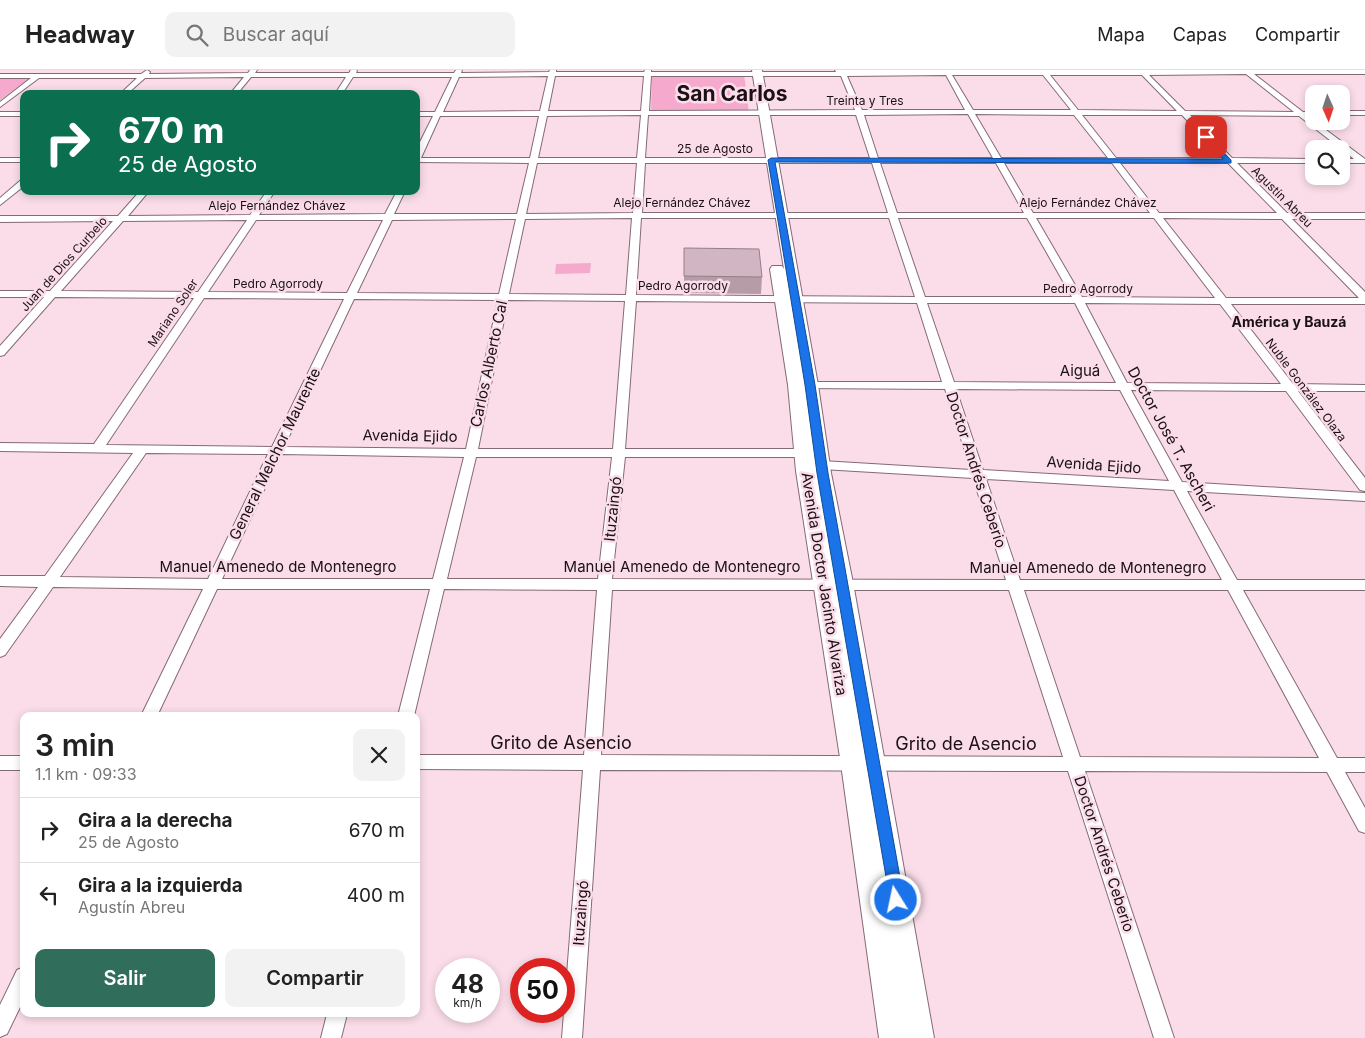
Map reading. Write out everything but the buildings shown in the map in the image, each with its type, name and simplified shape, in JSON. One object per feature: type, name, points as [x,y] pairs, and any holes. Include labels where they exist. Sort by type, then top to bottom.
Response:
[{"type":"main road","name":"Avenida Doctor Jacinto Alvariza","points":[[753,71],[774,215],[815,457],[843,583],[920,1038]]},
{"type":"main road","name":"Avenida Doctor Jacinto Alvariza","points":[[815,457],[805,471],[824,583],[893,1038]]},
{"type":"street","points":[[20,90],[46,70]]},
{"type":"street","name":"Doctor Andrés Ceberio","points":[[842,71],[859,112],[875,160],[976,474],[1164,1038]]},
{"type":"street","name":"Doctor José T. Ascheri","points":[[947,71],[1079,301],[1178,487],[1365,825]]},
{"type":"street","points":[[0,76],[252,72],[1365,72]]},
{"type":"street","points":[[236,90],[252,72]]},
{"type":"street","points":[[341,90],[352,72]]},
{"type":"street","points":[[420,152],[458,72]]},
{"type":"street","name":"Carlos Alberto Cal","points":[[407,712],[471,453],[502,298],[553,72]]},
{"type":"street","name":"Ituzaingó","points":[[572,1038],[605,583],[638,216],[648,72]]},
{"type":"street","name":"Nuble González Olaza","points":[[1045,72],[1365,487]]},
{"type":"street","name":"Agustín Abreu","points":[[1143,72],[1365,299]]},
{"type":"street","points":[[1247,72],[1364,161]]},
{"type":"street","points":[[128,90],[147,73]]},
{"type":"street","points":[[0,105],[20,90]]},
{"type":"street","name":"Treinta y Tres","points":[[420,114],[971,112],[1302,114]]},
{"type":"street","points":[[1350,113],[1365,113]]},
{"type":"street","points":[[0,114],[20,114]]},
{"type":"street","points":[[0,160],[20,160]]},
{"type":"street","name":"25 de Agosto","points":[[420,160],[1305,161]]},
{"type":"street","points":[[1350,161],[1364,161]]},
{"type":"street","points":[[0,202],[20,185]]},
{"type":"street","name":"Juan de Dios Curbelo","points":[[0,353],[142,195]]},
{"type":"street","name":"Mariano Soler","points":[[97,448],[267,195]]},
{"type":"street","name":"General Melchor Maurente","points":[[151,712],[399,195]]},
{"type":"street","name":"Alejo Fernández Chávez","points":[[0,219],[774,215],[1365,216]]},
{"type":"street","name":"Pedro Agorrody","points":[[0,294],[1224,302],[1365,299]]},
{"type":"street","name":"Aiguá","points":[[803,385],[1365,388]]},
{"type":"street","name":"Avenida Ejido","points":[[0,447],[618,453],[815,457],[976,474],[1365,497]]},
{"type":"street","points":[[0,651],[142,449]]},
{"type":"street","name":"Manuel Amenedo de Montenegro","points":[[0,581],[212,584],[843,583],[1365,585]]},
{"type":"street","name":"Grito de Asencio","points":[[420,762],[1365,765]]},
{"type":"street","points":[[0,763],[20,763]]},
{"type":"street","points":[[0,1027],[20,986]]},
{"type":"street","points":[[331,1038],[336,1017]]},
{"type":"shaded area","points":[[744,74],[749,113],[651,113],[652,75]]},
{"type":"shaded area","points":[[0,78],[30,78],[0,100]]},
{"type":"shaded area","points":[[591,263],[590,273],[555,274],[556,264]]},
{"type":"district","name":"San Carlos","points":[[732,94]]},
{"type":"district","name":"América y Bauzá","points":[[1289,322]]},
{"type":"route","points":[[896,900],[843,583],[822,473],[810,385],[771,160],[1229,161],[1206,137]]}]
